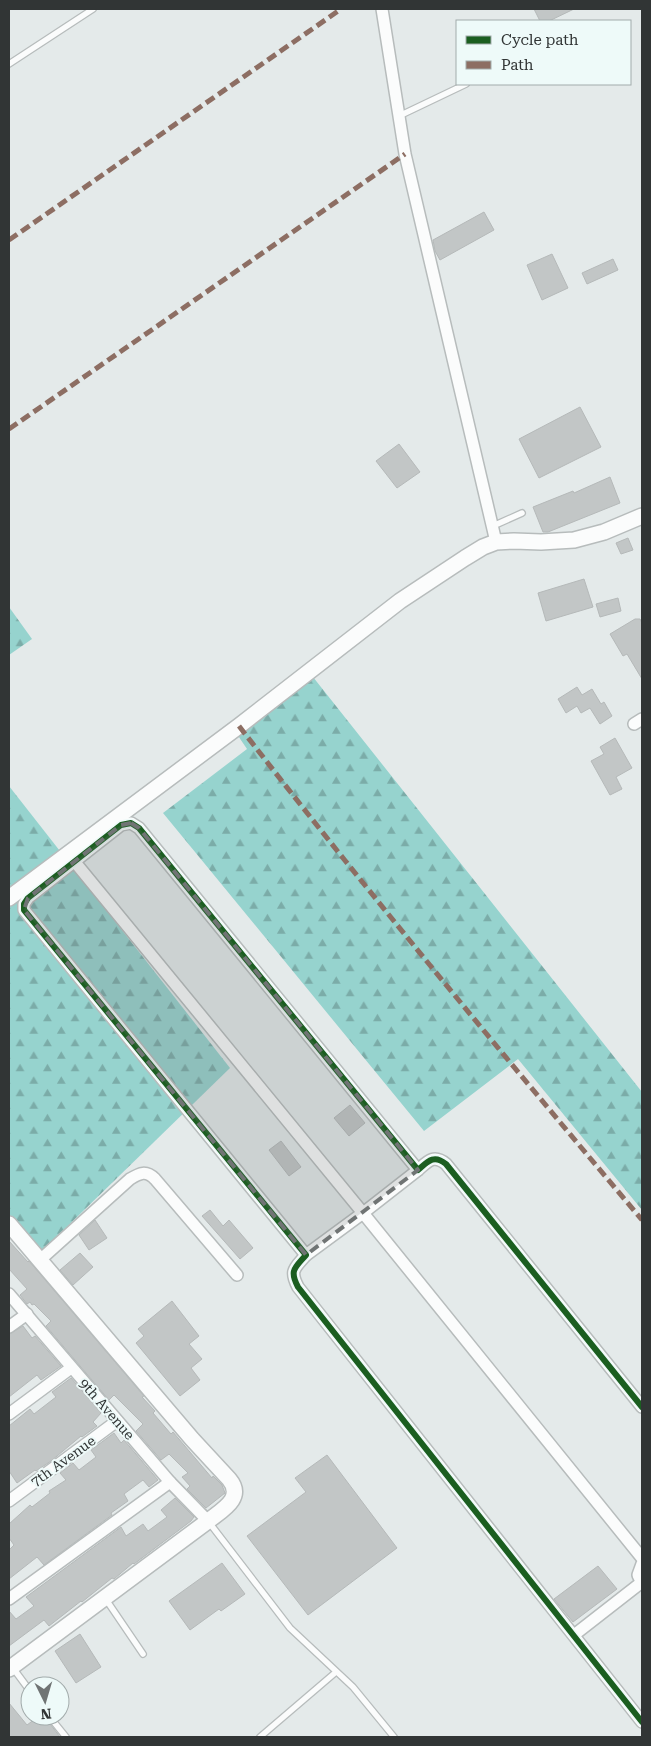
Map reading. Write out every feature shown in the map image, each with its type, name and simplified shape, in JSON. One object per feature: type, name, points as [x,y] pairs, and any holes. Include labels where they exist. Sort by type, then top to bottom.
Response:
[{"type":"street","points":[[382,9],[405,154],[496,542]]},
{"type":"street","points":[[9,898],[239,726],[400,600],[483,547],[496,542],[574,540],[604,532],[642,516]]},
{"type":"street","points":[[306,1255],[24,910],[24,904],[28,898],[121,825],[131,823],[139,828],[418,1170]]},
{"type":"street","points":[[74,861],[363,1213],[642,1558]]},
{"type":"street","points":[[642,1407],[440,1159],[434,1159],[418,1170],[306,1255],[293,1269],[293,1278],[298,1287],[642,1722]]},
{"type":"street","points":[[40,1260],[130,1179],[143,1173],[149,1174],[155,1179],[237,1274]]},
{"type":"street","points":[[9,1224],[192,1439],[234,1485],[236,1492],[234,1498],[208,1521],[10,1668]]},
{"type":"street","name":"9th Avenue","points":[[9,1294],[170,1482],[208,1521]]},
{"type":"street","points":[[9,1327],[27,1314]]},
{"type":"street","points":[[9,1414],[71,1368]]},
{"type":"street","name":"7th Avenue","points":[[9,1501],[118,1421]]},
{"type":"street","points":[[9,1600],[170,1482]]},
{"type":"street","points":[[574,1635],[642,1583],[638,1575],[642,1564]]},
{"type":"lane","points":[[9,64],[94,9]]},
{"type":"lane","points":[[399,116],[464,85]]},
{"type":"lane","points":[[493,526],[522,513]]},
{"type":"lane","points":[[208,1521],[284,1621],[353,1687],[394,1737]]},
{"type":"lane","points":[[104,1598],[144,1654]]},
{"type":"lane","points":[[10,1668],[20,1680]]},
{"type":"lane","points":[[260,1737],[336,1672]]},
{"type":"lane","points":[[58,1726],[66,1737]]},
{"type":"highlighted area","points":[[131,823],[139,828],[418,1170],[306,1255],[24,910],[28,898],[121,825]]},
{"type":"green space","points":[[9,607],[32,639],[9,655]]},
{"type":"green space","points":[[313,677],[642,1092],[642,1210],[518,1059],[424,1131],[163,813],[247,749],[237,734]]},
{"type":"green space","points":[[9,786],[230,1068],[40,1253],[9,1217]]},
{"type":"building","points":[[534,9],[574,9],[551,20],[540,20]]},
{"type":"building","points":[[484,212],[494,230],[440,260],[435,251],[433,240]]},
{"type":"building","points":[[552,254],[568,288],[542,300],[527,265]]},
{"type":"building","points":[[613,259],[618,270],[587,284],[582,273]]},
{"type":"building","points":[[580,407],[601,447],[539,478],[519,439]]},
{"type":"building","points":[[399,444],[420,472],[397,488],[376,461]]},
{"type":"building","points":[[610,477],[620,503],[548,532],[543,532],[533,507],[573,491],[574,493]]},
{"type":"building","points":[[628,538],[633,550],[621,554],[616,543]]},
{"type":"building","points":[[584,579],[593,607],[546,621],[538,593]]},
{"type":"building","points":[[618,598],[621,611],[600,617],[596,604]]},
{"type":"building","points":[[635,619],[640,619],[642,623],[642,679],[627,654],[623,656],[610,634]]},
{"type":"building","points":[[577,687],[582,695],[592,689],[601,704],[604,702],[612,716],[600,724],[590,708],[581,713],[577,706],[566,713],[558,699]]},
{"type":"building","points":[[615,738],[632,768],[616,777],[622,789],[610,795],[591,761],[604,754],[600,747]]},
{"type":"building","points":[[350,1105],[365,1123],[349,1136],[334,1118]]},
{"type":"building","points":[[281,1141],[301,1167],[289,1176],[269,1150]]},
{"type":"building","points":[[210,1210],[223,1226],[229,1220],[253,1248],[240,1259],[202,1216]]},
{"type":"building","points":[[95,1220],[107,1238],[89,1250],[79,1235]]},
{"type":"building","points":[[9,1241],[29,1261],[144,1396],[142,1397],[155,1411],[153,1413],[171,1434],[173,1432],[212,1478],[213,1476],[222,1485],[225,1493],[206,1508],[187,1489],[190,1486],[182,1477],[188,1473],[169,1454],[161,1460],[136,1431],[143,1424],[114,1395],[109,1400],[46,1326],[51,1321],[34,1304],[32,1305],[30,1302],[27,1304],[20,1295],[27,1289],[9,1269]]},
{"type":"building","points":[[80,1253],[93,1267],[73,1285],[60,1270]]},
{"type":"building","points":[[172,1301],[199,1336],[189,1344],[202,1359],[191,1368],[200,1380],[180,1396],[136,1343],[144,1336],[138,1329]]},
{"type":"building","points":[[23,1326],[32,1338],[35,1336],[61,1366],[41,1380],[37,1375],[9,1397],[9,1334]]},
{"type":"building","points":[[71,1378],[101,1413],[93,1422],[97,1426],[81,1436],[51,1461],[17,1483],[9,1471],[9,1426],[30,1409],[34,1414],[56,1397],[52,1392]]},
{"type":"building","points":[[114,1433],[121,1443],[124,1440],[158,1480],[149,1487],[143,1480],[124,1494],[128,1501],[111,1513],[112,1515],[44,1565],[37,1557],[9,1579],[9,1550],[14,1545],[9,1538],[9,1524],[30,1505],[32,1507],[50,1493],[49,1491],[66,1480],[60,1473],[73,1463],[79,1470],[96,1457],[91,1450]]},
{"type":"building","points":[[327,1455],[397,1548],[308,1615],[247,1536],[306,1492],[295,1478]]},
{"type":"building","points":[[175,1498],[194,1517],[191,1521],[49,1626],[44,1620],[9,1646],[9,1611],[16,1619],[34,1606],[26,1597],[121,1527],[126,1536],[143,1524],[148,1531],[167,1517],[161,1510]]},
{"type":"building","points":[[222,1563],[245,1594],[221,1611],[219,1609],[190,1630],[169,1601]]},
{"type":"building","points":[[598,1566],[617,1589],[573,1622],[554,1599]]},
{"type":"building","points":[[80,1634],[101,1667],[76,1683],[55,1651]]},
{"type":"building","points":[[9,1703],[20,1716],[20,1726],[52,1726],[60,1737],[9,1737]]},
{"type":"marked path","points":[[9,240],[341,9]]},
{"type":"marked path","points":[[9,429],[405,154]]},
{"type":"marked path","points":[[239,726],[388,913],[642,1220]]},
{"type":"cycle path","points":[[642,1407],[446,1164],[435,1159],[418,1170],[139,828],[131,823],[121,825],[28,898],[24,904],[24,910],[306,1255],[294,1270],[294,1277],[298,1287],[642,1722]]}]
